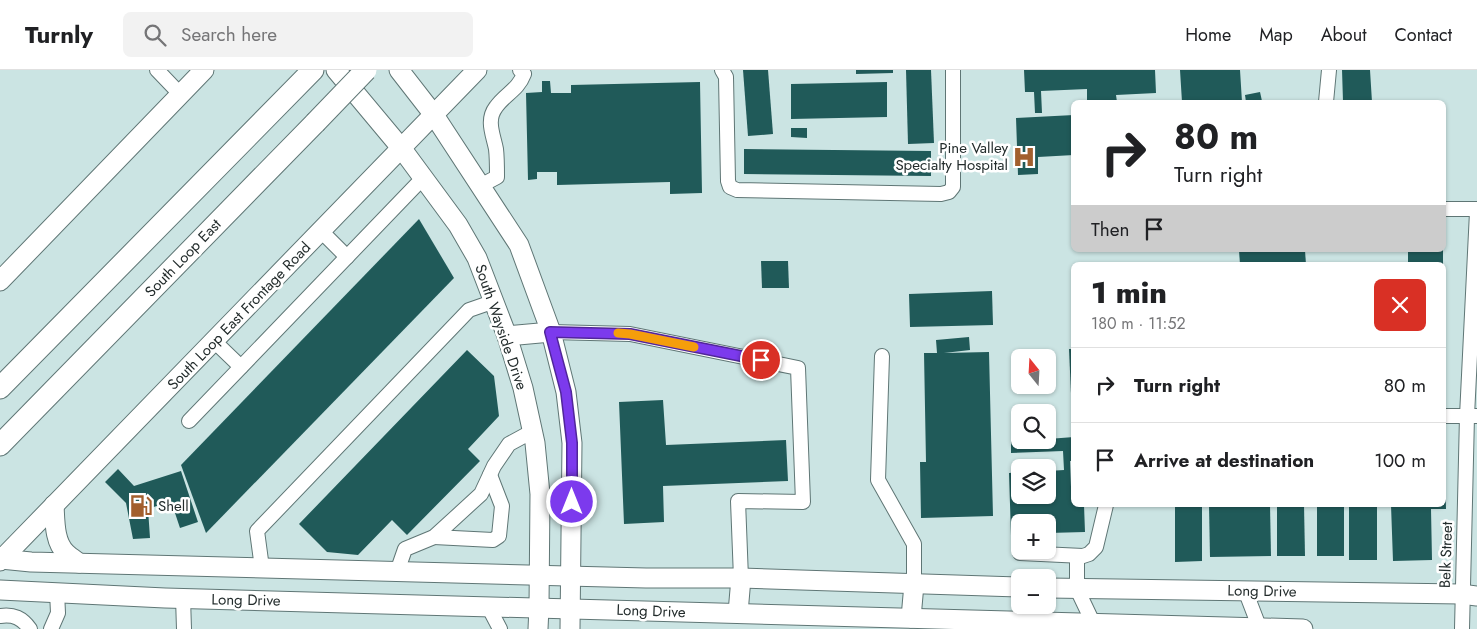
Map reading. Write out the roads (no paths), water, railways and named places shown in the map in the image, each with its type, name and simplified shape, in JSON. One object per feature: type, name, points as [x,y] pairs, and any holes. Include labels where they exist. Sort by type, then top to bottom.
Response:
[{"type":"highway","points":[[0,388],[313,70]]},
{"type":"highway","name":"South Loop East","points":[[0,445],[366,70]]},
{"type":"main road","points":[[3,272],[203,70]]},
{"type":"main road","name":"South Wayside Drive","points":[[336,70],[402,149],[422,179],[458,225],[477,258],[508,336],[533,431],[540,494],[538,575],[540,607],[538,629]]},
{"type":"main road","points":[[399,70],[434,115],[518,245],[550,332],[566,392],[572,443],[570,629]]},
{"type":"main road","name":"South Loop East Frontage Road","points":[[1,560],[477,70]]},
{"type":"main road","points":[[508,336],[550,332]]},
{"type":"main road","points":[[54,505],[57,536],[64,552],[79,563]]},
{"type":"main road","points":[[1,560],[397,572],[741,578],[1011,587]]},
{"type":"main road","points":[[165,565],[174,598]]},
{"type":"main road","points":[[365,603],[366,571]]},
{"type":"main road","points":[[738,613],[741,578]]},
{"type":"main road","points":[[911,618],[914,584]]},
{"type":"main road","name":"Long Drive","points":[[1056,588],[1469,595]]},
{"type":"main road","name":"Long Drive","points":[[0,590],[174,598],[911,618],[1095,627],[1303,629]]},
{"type":"street","points":[[157,70],[180,94]]},
{"type":"street","points":[[480,186],[497,176],[496,150],[491,131],[491,115],[497,105],[520,84],[524,74],[520,70]]},
{"type":"street","points":[[722,70],[726,77],[728,181],[730,187],[738,190],[941,194],[949,192],[953,186],[953,70]]},
{"type":"street","points":[[1326,100],[1328,70]]},
{"type":"street","points":[[189,421],[422,179]]},
{"type":"street","points":[[1446,209],[1477,211]]},
{"type":"street","name":"Belk Street","points":[[1462,629],[1469,595],[1477,211]]},
{"type":"street","points":[[321,232],[348,256]]},
{"type":"street","points":[[262,568],[257,531],[469,310],[495,301]]},
{"type":"street","points":[[550,332],[630,334],[798,368],[803,502],[738,500],[741,578]]},
{"type":"street","points":[[214,341],[241,367]]},
{"type":"street","points":[[882,356],[878,480],[914,544],[914,584]]},
{"type":"street","points":[[1446,416],[1472,416]]},
{"type":"street","points":[[397,572],[405,549],[434,537],[481,494],[494,466],[509,444],[533,431]]},
{"type":"street","points":[[434,537],[493,540],[499,536],[502,506],[490,475]]},
{"type":"street","points":[[1056,555],[1078,556],[1089,554],[1096,547],[1106,507]]},
{"type":"street","points":[[1078,556],[1076,589],[1095,627]]},
{"type":"street","points":[[1245,590],[1260,629]]},
{"type":"street","points":[[52,628],[58,613],[57,592]]},
{"type":"street","points":[[174,598],[184,629]]},
{"type":"street","points":[[488,606],[500,629]]},
{"type":"street","points":[[0,616],[16,616],[26,623],[30,629]]},
{"type":"place","name":"Pine Valley Specialty Hospital","points":[[1024,157]]},
{"type":"place","name":"Shell","points":[[141,506]]}]
